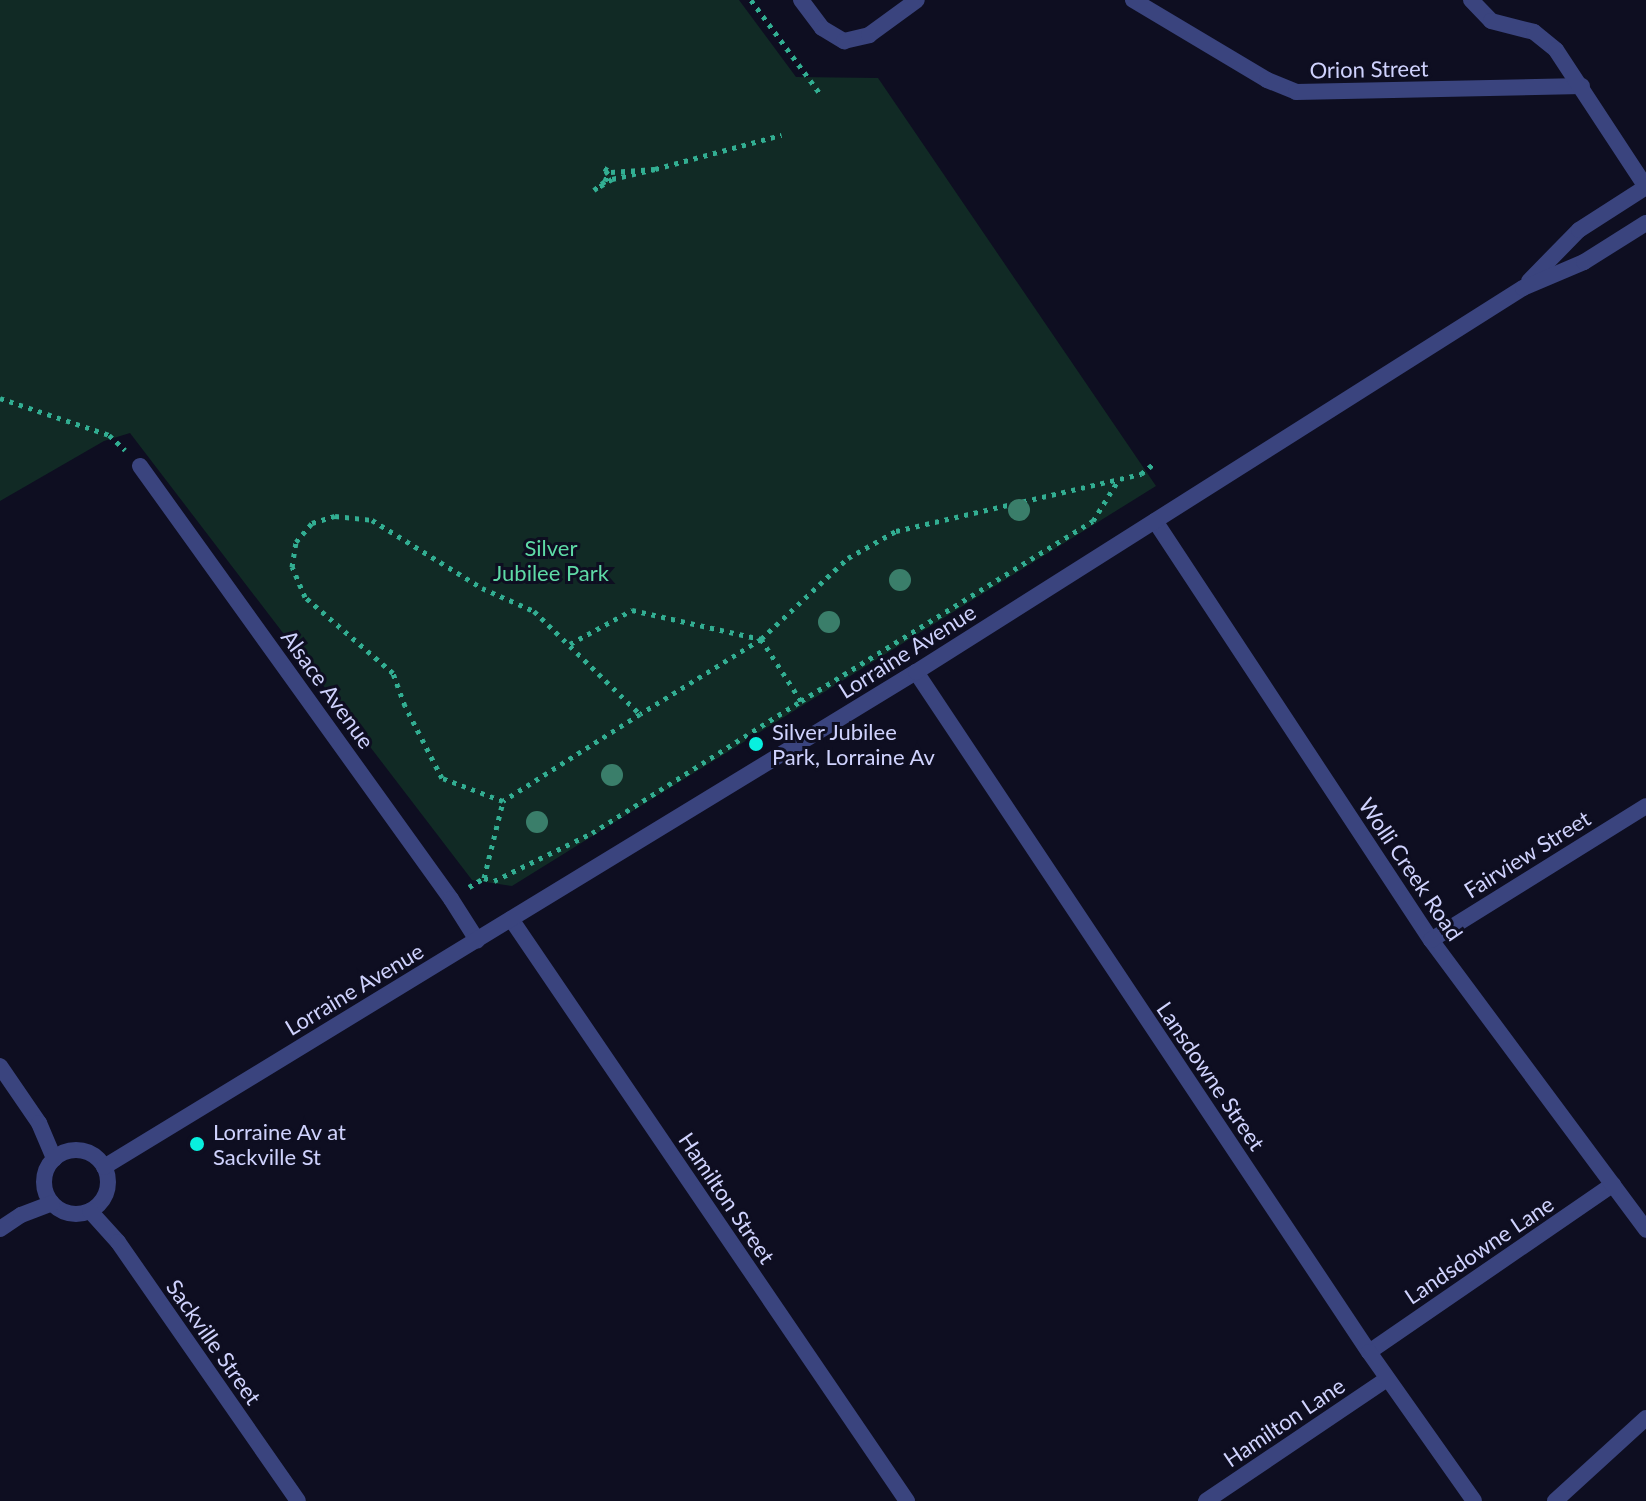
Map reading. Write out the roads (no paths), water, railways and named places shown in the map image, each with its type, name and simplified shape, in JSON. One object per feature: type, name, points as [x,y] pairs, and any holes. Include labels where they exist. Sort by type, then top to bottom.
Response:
[{"type":"street","points":[[801,0],[822,28],[844,41],[869,35],[917,0]]},
{"type":"street","name":"Orion Street","points":[[1133,0],[1267,80],[1296,92],[1582,86]]},
{"type":"street","points":[[1471,0],[1491,21],[1543,37],[1582,86],[1646,187]]},
{"type":"street","name":"Lorraine Avenue","points":[[1523,288],[1579,230],[1646,187]]},
{"type":"street","name":"Lorraine Avenue","points":[[104,1167],[916,672],[1523,288],[1584,262],[1646,223]]},
{"type":"street","name":"Alsace Avenue","points":[[140,466],[451,899],[477,940]]},
{"type":"street","name":"Wolli Creek Road","points":[[1155,521],[1431,940],[1646,1230]]},
{"type":"street","name":"Lansdowne Street","points":[[916,672],[1387,1379],[1474,1501]]},
{"type":"street","name":"Fairview Street","points":[[1431,940],[1646,806]]},
{"type":"street","name":"Hamilton Street","points":[[511,919],[907,1501]]},
{"type":"street","points":[[0,1066],[39,1123],[54,1159],[44,1185],[52,1203],[69,1213],[90,1211],[105,1197],[108,1187],[104,1167],[98,1159],[81,1151],[71,1151],[54,1159]]},
{"type":"street","name":"Landsdowne Lane","points":[[1369,1352],[1613,1184]]},
{"type":"street","points":[[0,1229],[52,1203]]},
{"type":"street","name":"Sackville Street","points":[[90,1211],[118,1242],[298,1501]]},
{"type":"street","name":"Hamilton Lane","points":[[1206,1501],[1387,1379]]},
{"type":"street","points":[[1555,1501],[1646,1418]]},
{"type":"place","name":"Silver Jubilee Park, Lorraine Av","points":[[756,744]]},
{"type":"place","name":"Lorraine Av at Sackville St","points":[[197,1144]]},
{"type":"park label","name":"Silver Jubilee Park","points":[[551,560]]}]
